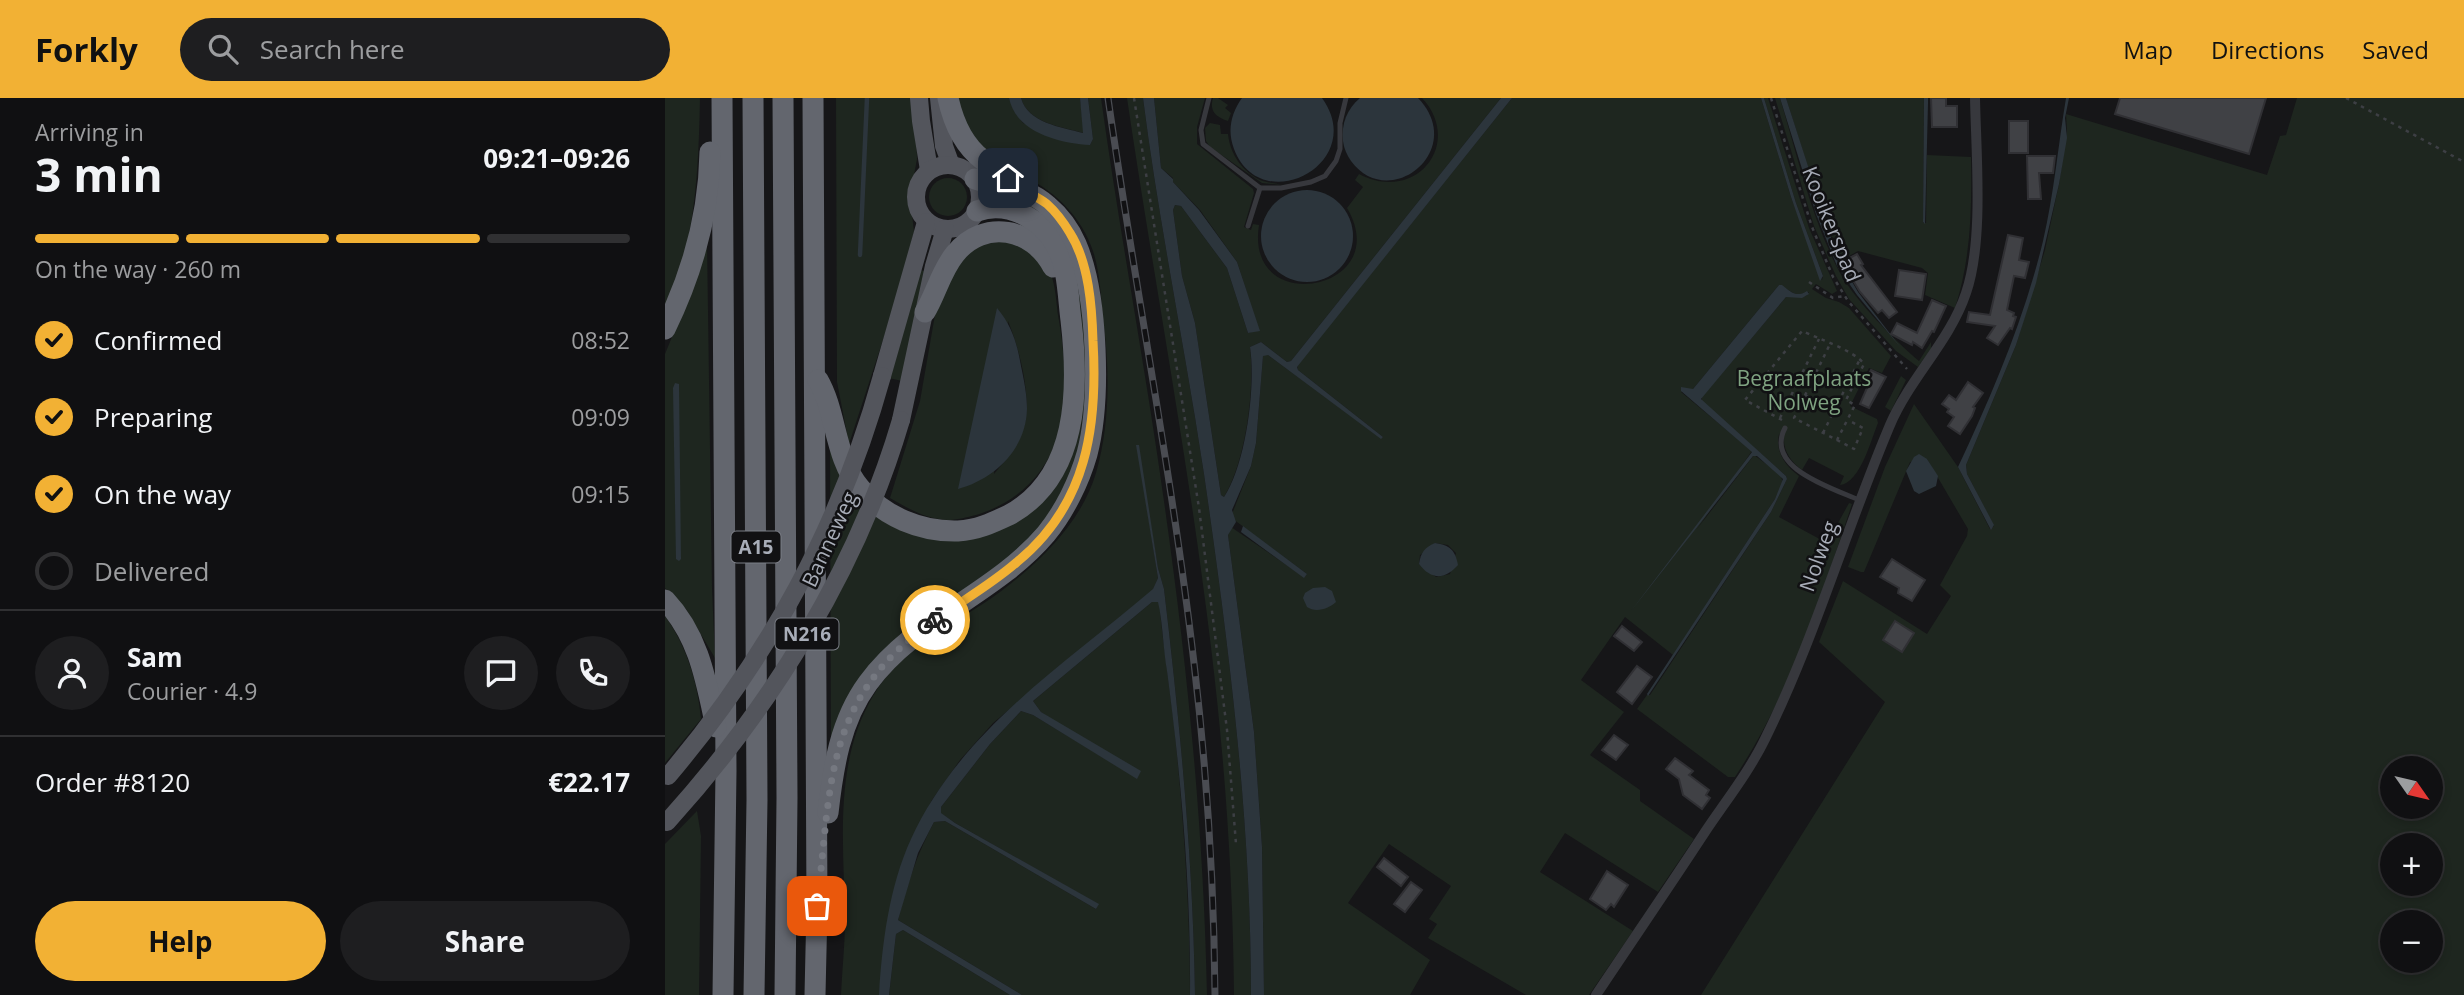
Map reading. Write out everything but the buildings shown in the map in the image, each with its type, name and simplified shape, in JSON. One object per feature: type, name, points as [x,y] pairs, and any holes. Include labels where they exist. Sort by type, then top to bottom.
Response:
[{"type":"highway","name":"A15","points":[[753,98],[757,786],[754,995]]},
{"type":"highway","name":"A15","points":[[783,98],[787,798],[785,995]]},
{"type":"highway","points":[[813,98],[817,906],[815,995]]},
{"type":"highway","points":[[817,906],[831,784],[839,741],[866,685],[898,648],[994,580],[1033,548],[1071,494],[1087,455],[1094,413],[1093,331],[1083,267],[1075,241],[1046,204],[1017,188],[972,150],[957,126],[948,98]]},
{"type":"highway","name":"A15","points":[[665,329],[682,292],[695,252],[705,204],[711,133],[722,100]]},
{"type":"highway","name":"A15","points":[[722,100],[726,771],[723,995]]},
{"type":"highway","points":[[975,179],[1017,188]]},
{"type":"highway","points":[[815,375],[827,397],[848,469],[859,487],[870,498],[898,518],[927,529],[963,530],[985,526],[1019,509],[1033,498],[1056,467],[1065,447],[1074,404],[1069,301],[1058,248],[1038,225],[1008,208],[995,206],[977,211]]},
{"type":"highway","points":[[925,312],[950,260],[960,248],[975,238],[1002,232],[1021,236],[1039,246],[1048,258],[1069,301]]},
{"type":"highway","name":"A15","points":[[665,600],[691,636],[701,659],[726,771]]},
{"type":"main road","points":[[919,98],[929,170]]},
{"type":"main road","points":[[939,98],[944,146],[951,165]]},
{"type":"main road","points":[[951,165],[965,169],[975,179],[980,195],[977,211],[964,225],[945,229],[926,222],[919,212],[915,195],[921,179],[929,170],[951,165]]},
{"type":"main road","name":"Banneweg","points":[[666,778],[705,732],[751,667],[807,573],[853,465],[882,376],[926,222]]},
{"type":"main road","name":"Banneweg","points":[[666,823],[713,770],[792,659],[824,605],[867,514],[901,420],[934,266],[945,229]]},
{"type":"street","name":"Nolweg","points":[[1596,995],[1763,743],[1803,656],[1859,500],[1891,422],[1955,317],[1966,292],[1972,269],[1976,213],[1975,98]]},
{"type":"lane","points":[[1209,98],[1201,130],[1203,144],[1260,188],[1296,186],[1321,179],[1329,172],[1339,155],[1339,130],[1346,98]]},
{"type":"lane","points":[[1248,226],[1260,188]]},
{"type":"lane","points":[[1785,428],[1780,441],[1791,466],[1859,500]]},
{"type":"path","points":[[1134,98],[1202,533],[1227,730],[1236,844]]},
{"type":"path","name":"Kooikerspad","points":[[1772,98],[1812,227],[1828,267],[1844,296],[1916,379]]},
{"type":"path","points":[[2346,98],[2464,162]]},
{"type":"path","points":[[1809,282],[1833,298],[1844,296]]},
{"type":"path","points":[[1785,428],[1785,423],[1780,418],[1745,400],[1802,331],[1860,359],[1864,364],[1846,400],[1861,408]]},
{"type":"path","points":[[1780,418],[1819,339]]},
{"type":"path","points":[[1830,344],[1794,418],[1854,449],[1863,428],[1847,420]]},
{"type":"path","points":[[1823,433],[1860,359]]},
{"type":"path","points":[[1805,396],[1835,410]]},
{"type":"path","points":[[1837,440],[1855,405]]},
{"type":"green space","points":[[665,98],[700,98],[697,176],[689,235],[681,267],[665,305]]},
{"type":"green space","points":[[836,98],[915,98],[917,159],[910,196],[914,232],[898,294],[849,444],[837,382]]},
{"type":"green space","points":[[953,98],[1009,98],[1023,123],[1090,145],[1093,139],[1088,98],[1101,98],[1149,401],[1180,623],[1201,846],[1207,995],[1195,995],[1189,842],[1175,690],[1164,589],[1137,445],[1158,578],[1153,590],[993,723],[960,760],[932,800],[911,840],[899,872],[887,928],[879,995],[841,995],[845,920],[844,805],[846,777],[860,722],[873,696],[899,664],[914,650],[1015,580],[1044,554],[1070,525],[1096,473],[1104,436],[1108,377],[1105,338],[1099,276],[1088,239],[1075,217],[1058,199],[1037,183],[1009,169],[967,133]]},
{"type":"green space","points":[[1021,98],[1080,98],[1084,133],[1038,118],[1025,106]]},
{"type":"green space","points":[[1127,98],[1143,98],[1213,539],[1243,799],[1251,995],[1234,995],[1227,821],[1211,647]]},
{"type":"green space","points":[[1154,98],[1205,98],[1197,127],[1197,144],[1253,189],[1244,227],[1251,230],[1253,224],[1259,225],[1260,255],[1273,274],[1293,283],[1316,283],[1337,275],[1352,259],[1357,236],[1347,208],[1363,187],[1355,180],[1359,174],[1380,181],[1399,181],[1415,175],[1428,164],[1436,150],[1438,133],[1434,115],[1422,98],[1501,98],[1291,361],[1287,362],[1261,342],[1250,347],[1251,383],[1247,424],[1238,464],[1224,497],[1221,495],[1195,323],[1182,276],[1173,210],[1175,205],[1181,206],[1227,268],[1248,333],[1259,330],[1237,262],[1200,210],[1161,168]]},
{"type":"green space","points":[[1213,98],[1218,98],[1228,105],[1225,108],[1231,113],[1228,121],[1215,113],[1212,107]]},
{"type":"green space","name":"Begraafplaats Nolweg","points":[[1512,98],[1761,98],[1791,197],[1822,280],[1823,276],[1796,203],[1764,98],[1768,98],[1809,228],[1837,291],[1832,294],[1816,284],[1812,289],[1849,308],[1891,356],[1882,373],[1869,368],[1850,406],[1877,419],[1878,423],[1864,460],[1847,482],[1840,485],[1844,476],[1809,458],[1802,470],[1789,456],[1784,437],[1779,434],[1778,446],[1782,458],[1799,476],[1779,517],[1827,543],[1849,503],[1852,504],[1816,609],[1788,679],[1755,745],[1735,777],[1728,777],[1637,709],[1647,695],[1650,695],[1771,512],[1787,479],[1702,401],[1702,397],[1786,297],[1806,296],[1809,292],[1797,295],[1779,285],[1693,389],[1681,392],[1752,451],[1697,529],[1754,455],[1780,474],[1783,482],[1775,499],[1673,655],[1625,617],[1581,680],[1624,712],[1590,755],[1640,790],[1640,801],[1694,839],[1658,892],[1565,833],[1540,872],[1633,931],[1589,995],[1526,995],[1428,938],[1437,924],[1429,919],[1451,886],[1389,844],[1348,903],[1430,960],[1410,995],[1264,995],[1262,847],[1254,732],[1228,535],[1231,527],[1304,577],[1307,574],[1233,519],[1232,514],[1251,466],[1256,443],[1263,355],[1268,355],[1383,437],[1298,370],[1297,366]],"holes":[[[1435,543],[1448,545],[1456,553],[1450,574],[1436,577],[1419,564],[1420,555]]]},
{"type":"green space","points":[[1775,98],[1780,98],[1813,210],[1840,273],[1876,320],[1919,361],[1931,342],[1931,349],[1918,367],[1896,351],[1849,299],[1836,276],[1814,226]]},
{"type":"green space","points":[[1786,98],[1924,98],[1923,223],[1926,223],[1927,155],[1971,157],[1969,234],[1955,308],[1925,295],[1928,273],[1922,268],[1858,251],[1840,261]]},
{"type":"green space","points":[[2297,98],[2464,98],[2464,995],[1701,995],[1885,702],[1819,642],[1843,581],[1927,634],[1951,596],[1940,585],[1967,536],[1968,529],[1927,459],[1910,462],[1864,572],[1848,567],[1885,467],[1914,404],[1958,467],[1990,529],[1994,526],[1967,474],[1966,465],[2016,345],[2045,250],[2059,184],[2067,131],[2066,114],[2267,175],[2280,136],[2286,135]]},
{"type":"green space","points":[[1210,123],[1220,125],[1221,134],[1228,134],[1234,155],[1248,172],[1260,180],[1283,185],[1262,183],[1210,147],[1206,141],[1205,128]]},
{"type":"green space","points":[[948,178],[961,184],[967,197],[961,210],[948,216],[935,210],[929,197],[935,184]]},
{"type":"green space","points":[[1029,201],[1073,248],[1091,363],[1075,471],[1036,537],[924,620],[831,749],[830,448],[842,475],[942,535],[1049,488],[1077,317],[1025,209]]},
{"type":"green space","points":[[1009,239],[1037,256],[1048,268],[1055,288],[1062,345],[1065,376],[1063,407],[1052,451],[1037,476],[1027,486],[990,510],[943,520],[919,513],[890,498],[920,401],[936,309],[943,287],[970,248]],"holes":[[[1008,321],[1024,377],[1027,407],[1017,444],[994,474]]]},
{"type":"green space","points":[[707,241],[715,658],[686,609],[665,588],[665,354],[690,293]]},
{"type":"green space","points":[[920,270],[928,272],[902,381],[889,378]]},
{"type":"green space","points":[[1901,376],[1906,380],[1891,411],[1885,407]]},
{"type":"green space","points":[[1152,602],[1159,602],[1174,724],[1183,825],[1190,995],[1022,995],[898,920],[909,882],[934,822],[945,821],[1096,909],[1098,904],[955,823],[940,813],[941,807],[990,744],[1021,711],[1033,715],[1137,778],[1041,712],[1033,701]]},
{"type":"green space","points":[[665,616],[690,665],[701,719],[665,763]]},
{"type":"green space","points":[[697,811],[701,836],[699,995],[665,995],[665,844]]},
{"type":"green space","points":[[903,930],[1010,995],[889,995],[896,934]]},
{"type":"shaded area","points":[[1009,98],[1021,98],[1031,113],[1046,123],[1083,133],[1080,98],[1088,98],[1093,139],[1090,145],[1066,142],[1030,128],[1013,110]]},
{"type":"shaded area","points":[[1143,98],[1154,98],[1161,168],[1199,210],[1237,262],[1260,331],[1248,333],[1227,268],[1181,206],[1175,205],[1173,210],[1182,276],[1195,323],[1221,495],[1224,497],[1238,465],[1247,424],[1252,382],[1250,347],[1261,342],[1287,362],[1291,361],[1501,98],[1512,98],[1297,367],[1383,437],[1381,439],[1268,355],[1263,356],[1256,443],[1251,466],[1232,510],[1236,522],[1228,535],[1254,732],[1262,847],[1264,995],[1251,995],[1243,799],[1230,669],[1204,474]]},
{"type":"shaded area","points":[[1242,98],[1322,98],[1333,122],[1332,143],[1322,161],[1306,174],[1286,181],[1266,180],[1247,170],[1234,149],[1231,136],[1233,116]]},
{"type":"shaded area","points":[[1360,98],[1418,98],[1431,118],[1434,137],[1429,154],[1417,168],[1402,178],[1385,180],[1367,175],[1347,154],[1343,141],[1344,123],[1348,112]]},
{"type":"shaded area","points":[[1761,98],[1764,98],[1796,203],[1823,276],[1820,281],[1791,197]]},
{"type":"shaded area","points":[[1780,98],[1786,98],[1837,256],[1858,292],[1901,348],[1837,266],[1816,214]]},
{"type":"shaded area","points":[[1924,98],[1928,98],[1925,224],[1923,222]]},
{"type":"shaded area","points":[[2066,98],[2069,98],[2065,118],[2067,138],[2036,283],[2016,345],[1966,465],[1967,474],[1994,525],[1991,530],[1958,467],[2006,356],[2035,270],[2050,206]]},
{"type":"shaded area","points":[[1307,190],[1325,193],[1340,203],[1350,218],[1353,236],[1350,254],[1340,269],[1325,279],[1307,282],[1289,279],[1274,269],[1264,254],[1261,236],[1264,218],[1274,203],[1289,193]]},
{"type":"shaded area","points":[[1779,285],[1794,293],[1807,291],[1809,294],[1802,298],[1786,297],[1701,399],[1787,479],[1771,512],[1648,696],[1775,499],[1783,479],[1757,456],[1753,456],[1631,611],[1752,452],[1681,391],[1681,387],[1693,389]]},
{"type":"shaded area","points":[[997,308],[1010,328],[1018,350],[1026,398],[1025,424],[1014,449],[996,470],[958,489]]},
{"type":"shaded area","points":[[675,383],[679,384],[679,561],[676,559]]},
{"type":"shaded area","points":[[1136,445],[1139,445],[1158,568],[1164,589],[1175,690],[1189,842],[1195,995],[1190,995],[1187,873],[1177,751],[1160,610],[1158,602],[1152,602],[1033,701],[1041,712],[1141,771],[1137,779],[1033,715],[1021,711],[990,744],[941,807],[941,813],[955,823],[1099,904],[1096,909],[945,821],[934,822],[918,853],[898,920],[1022,995],[1010,995],[903,930],[896,934],[889,995],[879,995],[885,936],[897,876],[911,839],[932,800],[957,765],[1017,702],[1153,589],[1158,578]]},
{"type":"shaded area","points":[[1919,454],[1927,459],[1938,476],[1936,486],[1919,494],[1914,491],[1906,471],[1914,457]]},
{"type":"shaded area","points":[[1243,526],[1307,574],[1304,578],[1241,532]]},
{"type":"shaded area","points":[[1435,543],[1451,549],[1458,565],[1448,573],[1438,576],[1428,573],[1419,564],[1424,551]]},
{"type":"shaded area","points":[[1325,587],[1332,591],[1336,602],[1322,609],[1307,607],[1303,598],[1305,593],[1313,588]]},
{"type":"waterway","points":[[860,255],[867,98]]},
{"type":"railway","points":[[1108,98],[1175,522],[1194,663],[1209,829],[1215,995]]},
{"type":"way so far","points":[[817,906],[831,784],[839,741],[846,722],[866,685],[881,666],[898,648],[935,620]]},
{"type":"route","points":[[935,620],[1018,562],[1047,532],[1071,494],[1087,455],[1091,435],[1094,413],[1093,331],[1080,253],[1061,220],[1049,207],[1033,195],[1017,188],[1008,178]]}]
